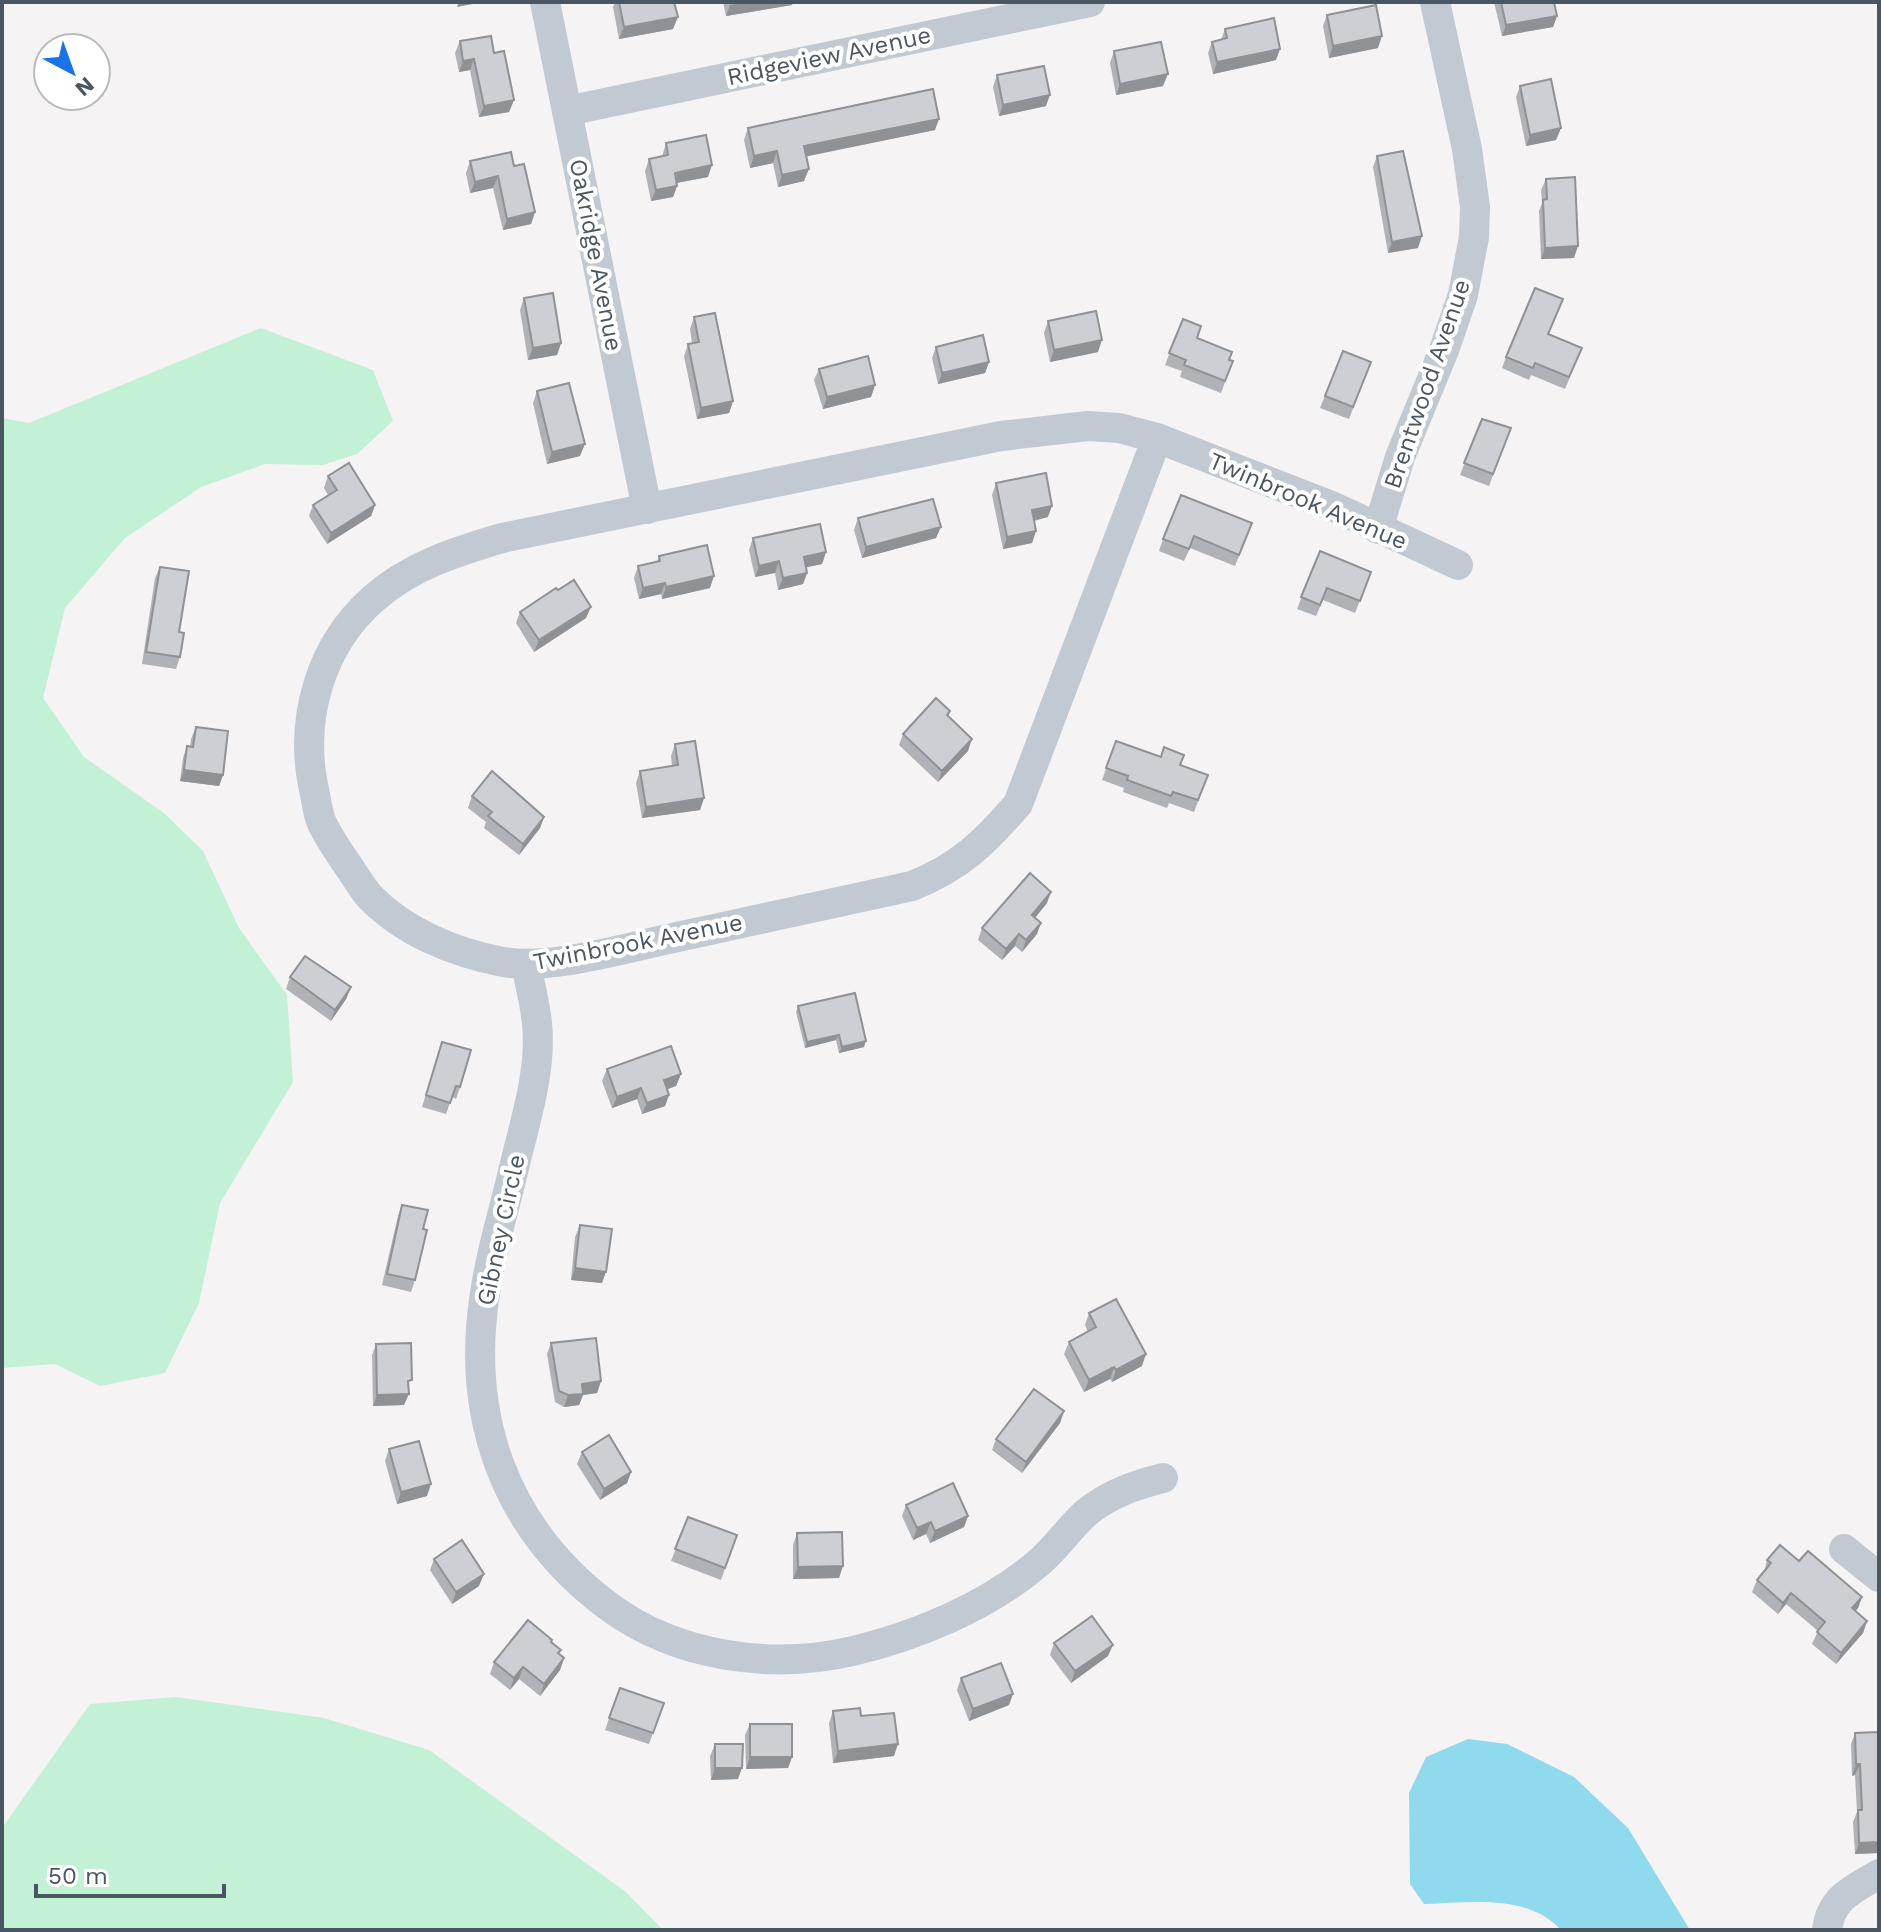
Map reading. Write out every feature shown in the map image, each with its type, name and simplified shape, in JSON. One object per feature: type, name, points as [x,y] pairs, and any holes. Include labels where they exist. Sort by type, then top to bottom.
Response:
[{"type":"street","name":"Oakridge Avenue","points":[[545,2],[647,509]]},
{"type":"street","name":"Ridgeview Avenue","points":[[567,111],[1090,2]]},
{"type":"street","name":"Brentwood Avenue","points":[[1378,529],[1400,457],[1458,309],[1474,237],[1475,207],[1467,149],[1435,2]]},
{"type":"street","name":"Twinbrook Avenue","points":[[1157,438],[1018,804],[985,842],[940,875],[912,886],[598,954],[526,965],[444,945],[416,932],[391,915],[368,895],[334,845],[320,818],[308,760],[312,701],[334,646],[351,622],[382,591],[419,567],[446,555],[502,538],[1001,436],[1088,426],[1119,428],[1157,438],[1334,507],[1458,565]]},
{"type":"street","name":"Gibney Circle","points":[[526,965],[537,1024],[532,1095],[486,1287],[480,1373],[486,1421],[520,1511],[548,1551],[581,1585],[620,1614],[663,1637],[709,1652],[769,1659],[805,1659],[853,1651],[909,1633],[996,1593],[1037,1565],[1086,1513],[1131,1486],[1163,1478]]},
{"type":"street","points":[[1844,1549],[1879,1577]]},
{"type":"street","points":[[1827,1930],[1828,1921],[1842,1895],[1879,1874]]},
{"type":"green space","points":[[261,328],[373,370],[393,421],[357,454],[323,465],[265,464],[201,487],[125,538],[65,608],[43,698],[84,757],[164,813],[203,851],[239,928],[287,995],[293,1082],[220,1203],[199,1303],[165,1373],[100,1386],[55,1364],[2,1368],[2,418],[29,423]]},
{"type":"green space","points":[[176,1697],[324,1718],[429,1750],[626,1892],[663,1930],[2,1930],[2,1828],[90,1704]]},
{"type":"water","points":[[1468,1739],[1507,1744],[1574,1777],[1628,1828],[1690,1930],[1561,1930],[1547,1918],[1515,1905],[1478,1902],[1424,1904],[1410,1884],[1409,1793],[1426,1757]]},
{"type":"building","points":[[619,2],[674,2],[678,17],[624,27]]},
{"type":"building","points":[[1501,2],[1554,2],[1557,16],[1506,25]]},
{"type":"building","points":[[1376,5],[1382,36],[1333,46],[1327,15]]},
{"type":"building","points":[[1274,18],[1280,49],[1217,62],[1212,42],[1227,38],[1225,29]]},
{"type":"building","points":[[491,36],[494,53],[504,51],[514,100],[484,106],[474,59],[463,61],[460,41]]},
{"type":"building","points":[[1161,42],[1168,74],[1120,84],[1114,51]]},
{"type":"building","points":[[1044,66],[1050,95],[1003,105],[997,75]]},
{"type":"building","points":[[1551,79],[1561,128],[1530,135],[1520,86]]},
{"type":"building","points":[[933,89],[939,119],[804,146],[809,169],[782,175],[777,151],[754,156],[748,128]]},
{"type":"building","points":[[706,135],[712,165],[675,173],[677,186],[656,190],[649,159],[668,155],[666,143]]},
{"type":"building","points":[[1403,151],[1422,236],[1392,242],[1377,156]]},
{"type":"building","points":[[511,152],[514,166],[524,164],[535,212],[507,219],[498,176],[475,182],[470,161]]},
{"type":"building","points":[[1575,177],[1578,246],[1545,248],[1543,200],[1547,199],[1546,179]]},
{"type":"building","points":[[1535,288],[1563,299],[1548,334],[1582,348],[1569,377],[1535,363],[1533,368],[1506,357]]},
{"type":"building","points":[[553,293],[561,343],[533,348],[524,298]]},
{"type":"building","points":[[1096,311],[1102,340],[1054,350],[1048,321]]},
{"type":"building","points":[[715,313],[733,401],[701,408],[688,344],[699,342],[694,317]]},
{"type":"building","points":[[1183,319],[1201,326],[1197,338],[1232,352],[1229,360],[1233,361],[1225,381],[1184,365],[1186,360],[1169,353]]},
{"type":"building","points":[[983,335],[989,362],[942,373],[936,347]]},
{"type":"building","points":[[1343,351],[1371,362],[1353,407],[1325,396]]},
{"type":"building","points":[[868,356],[875,385],[827,397],[819,369]]},
{"type":"building","points":[[569,383],[585,444],[552,452],[537,391]]},
{"type":"building","points":[[1482,419],[1511,428],[1493,474],[1464,463]]},
{"type":"building","points":[[349,463],[375,505],[331,533],[313,505],[337,490],[328,476]]},
{"type":"building","points":[[1046,473],[1052,506],[1032,510],[1036,531],[1007,537],[996,483]]},
{"type":"building","points":[[1181,495],[1252,523],[1239,555],[1194,536],[1189,549],[1163,539]]},
{"type":"building","points":[[933,499],[941,527],[866,547],[858,518]]},
{"type":"building","points":[[820,524],[826,552],[804,557],[807,573],[783,578],[779,561],[759,566],[753,538]]},
{"type":"building","points":[[707,545],[714,576],[666,587],[665,583],[643,588],[638,566],[660,561],[659,556]]},
{"type":"building","points":[[1320,551],[1371,572],[1360,601],[1327,588],[1320,605],[1301,597]]},
{"type":"building","points":[[160,567],[189,571],[179,632],[184,633],[180,657],[146,652]]},
{"type":"building","points":[[574,580],[591,607],[539,640],[520,612]]},
{"type":"building","points":[[936,698],[950,711],[947,715],[972,739],[942,771],[903,734]]},
{"type":"building","points":[[196,727],[228,731],[223,775],[184,770],[187,746],[193,747]]},
{"type":"building","points":[[695,741],[704,798],[646,807],[640,771],[678,765],[675,744]]},
{"type":"building","points":[[1116,741],[1161,757],[1164,747],[1184,755],[1180,765],[1208,775],[1198,800],[1173,792],[1171,796],[1127,780],[1128,776],[1106,768]]},
{"type":"building","points":[[492,771],[544,817],[523,844],[488,816],[492,812],[472,796]]},
{"type":"building","points":[[1030,873],[1051,892],[1032,915],[1041,923],[1026,940],[1019,934],[1006,949],[982,928]]},
{"type":"building","points":[[305,956],[351,987],[335,1010],[290,977]]},
{"type":"building","points":[[855,993],[866,1041],[842,1047],[839,1035],[807,1042],[798,1006]]},
{"type":"building","points":[[442,1042],[471,1050],[460,1087],[456,1086],[450,1103],[426,1095]]},
{"type":"building","points":[[671,1046],[681,1074],[664,1080],[669,1095],[647,1103],[641,1088],[617,1097],[607,1069]]},
{"type":"building","points":[[402,1205],[428,1210],[423,1229],[427,1230],[415,1280],[387,1274]]},
{"type":"building","points":[[580,1225],[612,1229],[606,1272],[575,1268]]},
{"type":"building","points":[[1116,1299],[1146,1354],[1089,1380],[1069,1342],[1096,1327],[1089,1313]]},
{"type":"building","points":[[596,1338],[601,1381],[582,1384],[583,1394],[568,1395],[559,1391],[551,1343]]},
{"type":"building","points":[[411,1343],[412,1380],[408,1381],[409,1394],[377,1395],[376,1344]]},
{"type":"building","points":[[1034,1389],[1064,1411],[1026,1462],[996,1439]]},
{"type":"building","points":[[609,1435],[631,1472],[604,1489],[582,1452]]},
{"type":"building","points":[[419,1441],[431,1484],[401,1492],[389,1449]]},
{"type":"building","points":[[953,1483],[968,1516],[935,1531],[931,1522],[917,1528],[906,1505]]},
{"type":"building","points":[[688,1517],[737,1535],[725,1568],[675,1549]]},
{"type":"building","points":[[842,1532],[843,1566],[798,1567],[797,1533]]},
{"type":"building","points":[[462,1540],[484,1574],[456,1592],[434,1559]]},
{"type":"building","points":[[1780,1545],[1799,1561],[1808,1551],[1862,1597],[1852,1608],[1867,1621],[1841,1653],[1817,1632],[1825,1622],[1791,1593],[1783,1603],[1757,1580],[1771,1563],[1767,1560]]},
{"type":"building","points":[[1092,1616],[1113,1645],[1075,1671],[1054,1643]]},
{"type":"building","points":[[528,1620],[552,1640],[564,1658],[544,1684],[523,1667],[514,1678],[494,1662]]},
{"type":"building","points":[[1001,1663],[1013,1694],[973,1709],[961,1678]]},
{"type":"building","points":[[620,1688],[664,1703],[653,1733],[609,1718]]},
{"type":"building","points":[[860,1708],[861,1716],[894,1713],[898,1744],[838,1751],[833,1711]]},
{"type":"building","points":[[750,1724],[792,1724],[792,1757],[750,1757]]},
{"type":"building","points":[[1879,1732],[1879,1842],[1859,1843],[1858,1810],[1862,1810],[1855,1733]]},
{"type":"building","points":[[715,1744],[743,1744],[742,1768],[715,1768]]}]
